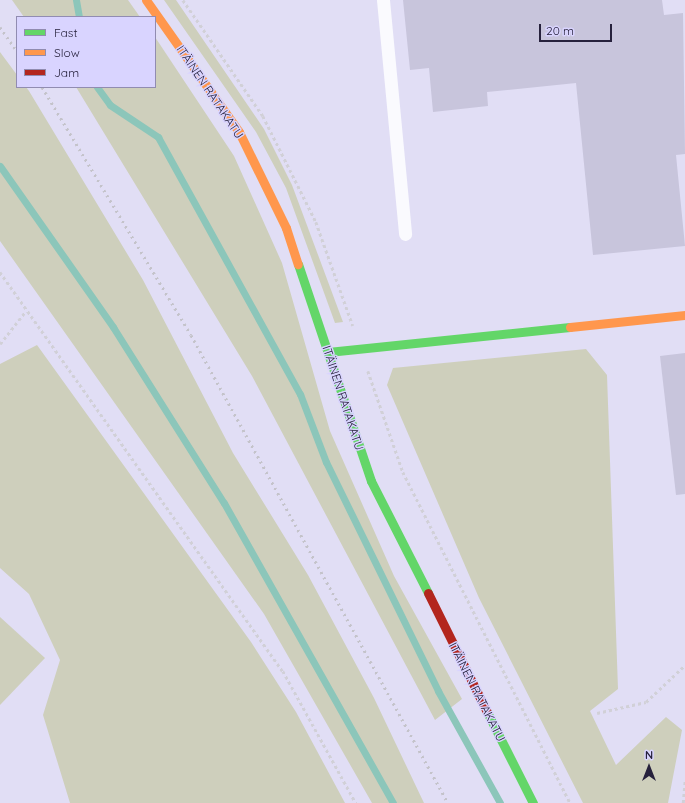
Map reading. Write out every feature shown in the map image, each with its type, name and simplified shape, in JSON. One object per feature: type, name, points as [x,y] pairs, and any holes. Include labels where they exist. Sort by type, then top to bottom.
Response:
[{"type":"street","name":"ITÄINEN RATAKATU","points":[[146,0],[239,132],[286,228],[371,481],[533,803]]},
{"type":"street","points":[[328,352],[685,315]]},
{"type":"lane","points":[[383,0],[405,234]]},
{"type":"path","points":[[0,272],[25,312],[283,671],[356,803]]},
{"type":"path","points":[[0,344],[25,312]]},
{"type":"path","points":[[361,349],[403,472],[570,803]]},
{"type":"path","points":[[597,713],[646,702],[685,665]]},
{"type":"path","points":[[683,803],[685,779]]},
{"type":"green space","points":[[12,0],[128,0],[139,16],[23,16]]},
{"type":"green space","points":[[164,0],[176,0],[264,129],[292,185],[343,322],[335,323],[286,188],[256,132]]},
{"type":"green space","points":[[156,39],[234,156],[282,263],[330,431],[394,576],[462,699],[435,720],[252,376],[77,88],[156,88]]},
{"type":"green space","points":[[0,52],[16,74],[16,88],[27,88],[29,91],[143,280],[233,453],[308,575],[374,698],[424,803],[372,803],[264,614],[0,241]]},
{"type":"green space","points":[[37,345],[251,642],[296,712],[345,803],[70,803],[43,715],[60,660],[29,594],[0,568],[0,364]]},
{"type":"green space","points":[[586,349],[607,375],[618,689],[590,711],[616,765],[666,717],[682,730],[668,803],[583,803],[479,598],[387,385],[393,368]]},
{"type":"green space","points":[[0,617],[45,658],[0,705]]},
{"type":"building","points":[[403,0],[662,0],[664,15],[683,13],[685,154],[676,155],[685,246],[593,255],[576,83],[487,92],[488,106],[433,112],[429,68],[410,70]]},
{"type":"building","points":[[685,353],[685,494],[676,495],[660,356]]},
{"type":"waterway","points":[[76,0],[79,16]]},
{"type":"waterway","points":[[98,88],[110,105],[158,137],[300,394],[326,462],[438,691],[500,803]]},
{"type":"waterway","points":[[0,166],[113,327],[224,503],[393,803]]},
{"type":"railway","points":[[0,27],[16,50]]},
{"type":"railway","points":[[43,88],[191,335],[448,803]]},
{"type":"traffic: fast","points":[[298,264],[371,481],[428,593]]},
{"type":"traffic: fast","points":[[328,352],[570,327]]},
{"type":"traffic: fast","points":[[487,712],[533,803]]},
{"type":"traffic: slow","points":[[146,0],[239,132],[286,228],[298,264]]},
{"type":"traffic: slow","points":[[570,327],[685,315]]},
{"type":"traffic: jam","points":[[428,593],[487,712]]}]
